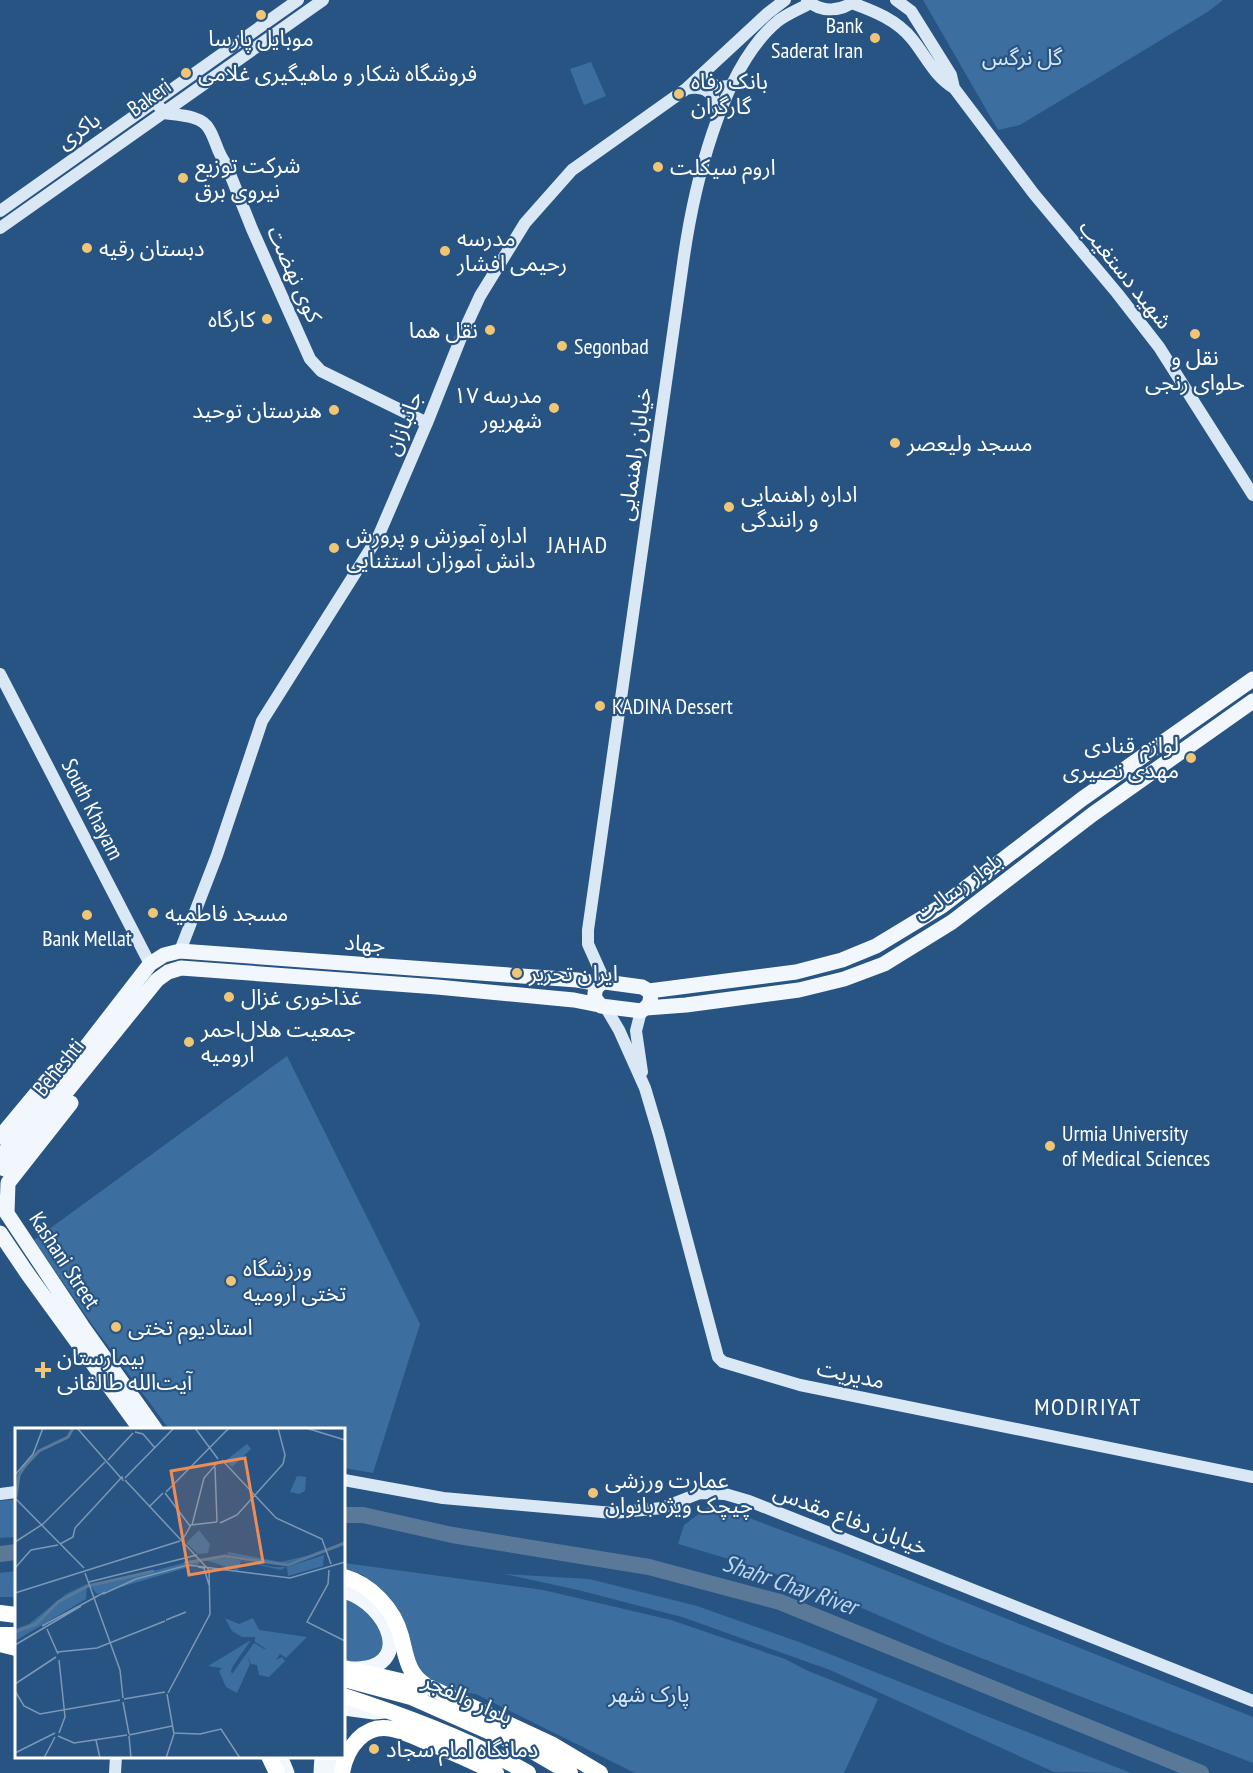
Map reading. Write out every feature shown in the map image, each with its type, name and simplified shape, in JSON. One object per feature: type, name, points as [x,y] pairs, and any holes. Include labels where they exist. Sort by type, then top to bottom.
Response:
[{"type":"highway","points":[[345,1577],[364,1586],[387,1608],[398,1627],[411,1672],[421,1682],[553,1745],[600,1773]]},
{"type":"highway","points":[[0,1612],[15,1615]]},
{"type":"highway","points":[[0,1644],[15,1648]]},
{"type":"highway","points":[[346,1672],[431,1688]]},
{"type":"highway","name":"بلوار والفجر","points":[[346,1672],[411,1697],[531,1750],[570,1773]]},
{"type":"highway","name":"بلوار والفجر","points":[[345,1696],[457,1739],[528,1773]]},
{"type":"highway","points":[[342,1773],[347,1754],[360,1737],[367,1732],[390,1728],[470,1759],[496,1773]]},
{"type":"highway","points":[[270,1758],[277,1773]]},
{"type":"main road","name":"باکری","points":[[0,210],[298,0]]},
{"type":"main road","name":"Bakeri","points":[[0,228],[323,0]]},
{"type":"main road","name":"جانبازان","points":[[180,951],[217,855],[262,721],[378,537],[480,296],[525,223],[572,170],[686,89],[785,0]]},
{"type":"main road","points":[[896,0],[911,6],[951,75],[954,88]]},
{"type":"main road","points":[[809,2],[827,10],[845,7],[854,2],[884,16],[902,28],[941,81],[954,88]]},
{"type":"main road","name":"خیابان راهنمایی","points":[[602,983],[588,944],[588,930],[686,243],[695,199],[719,112],[748,54],[778,21],[809,2]]},
{"type":"main road","points":[[705,71],[705,76],[714,86],[732,85]]},
{"type":"main road","points":[[686,89],[696,87],[704,89],[715,99],[719,112]]},
{"type":"main road","name":"شهید دستغیب","points":[[954,88],[1034,194],[1159,347],[1253,495]]},
{"type":"main road","points":[[196,90],[190,99],[189,110],[209,122],[215,129],[226,154],[226,164]]},
{"type":"main road","points":[[155,101],[164,113]]},
{"type":"main road","name":"کوی نهضت","points":[[164,113],[192,118],[206,124],[226,164],[252,229],[310,359],[321,371],[427,423]]},
{"type":"main road","name":"South Khayam","points":[[0,674],[150,964]]},
{"type":"main road","name":"بلوار رسالت","points":[[649,991],[796,972],[842,960],[876,946],[942,906],[1082,799],[1253,679]]},
{"type":"main road","name":"بلوار رسالت","points":[[603,1006],[644,1010],[799,990],[844,979],[884,964],[952,922],[1093,814],[1253,701]]},
{"type":"main road","points":[[1082,799],[1093,814]]},
{"type":"main road","points":[[942,906],[952,922]]},
{"type":"main road","name":"جهاد","points":[[142,986],[150,964],[164,955],[180,951],[577,980],[642,987],[649,991]]},
{"type":"main road","name":"جهاد","points":[[142,986],[157,980],[168,972],[181,968],[574,999],[603,1006]]},
{"type":"main road","points":[[574,999],[580,995],[582,989],[577,980]]},
{"type":"main road","points":[[602,983],[597,986],[595,995],[603,1006]]},
{"type":"main road","name":"Beheshti","points":[[3,1172],[142,986]]},
{"type":"main road","points":[[644,1010],[650,1002],[649,991]]},
{"type":"main road","name":"مدیریت","points":[[603,1006],[619,1030],[645,1088],[718,1357],[723,1362],[800,1385],[1253,1477]]},
{"type":"main road","points":[[0,1137],[100,1016],[124,1008],[124,1035],[3,1172],[4,1208]]},
{"type":"main road","name":"مدیریت","points":[[644,1010],[636,1031],[645,1088]]},
{"type":"main road","name":"Kashani Street","points":[[4,1208],[82,1326],[155,1428]]},
{"type":"main road","name":"Kashani Street","points":[[0,1233],[140,1428]]},
{"type":"main road","name":"خیابان دفاع مقدس","points":[[345,1480],[443,1497],[614,1513],[662,1508],[700,1493],[724,1494],[1018,1607],[1253,1701]]},
{"type":"main road","points":[[0,1494],[15,1492]]},
{"type":"main road","points":[[345,1591],[355,1594],[370,1605],[386,1624],[390,1633],[390,1644],[386,1655],[378,1663],[369,1668],[346,1672]]},
{"type":"main road","points":[[0,1612],[15,1604]]},
{"type":"main road","points":[[345,1708],[375,1713],[388,1711]]},
{"type":"main road","points":[[115,1773],[116,1758]]},
{"type":"main road","points":[[281,1758],[287,1773]]},
{"type":"main road","points":[[321,1773],[322,1758]]},
{"type":"main road","points":[[333,1773],[334,1758]]},
{"type":"green space","name":"گل نرگس","points":[[923,0],[1223,0],[1209,11],[1020,125],[998,130]]},
{"type":"green space","points":[[591,62],[606,96],[584,105],[570,69]]},
{"type":"green space","name":"ورزشگاه تختی ارومیه","points":[[287,1056],[420,1324],[373,1473],[345,1468],[345,1428],[168,1428],[91,1323],[34,1240]]},
{"type":"green space","points":[[15,1499],[15,1537],[0,1538],[0,1501]]},
{"type":"green space","points":[[712,1504],[842,1553],[1253,1717],[1253,1763],[945,1644],[820,1590],[756,1567],[678,1544],[684,1525]]},
{"type":"green space","name":"پارک شهر","points":[[345,1563],[543,1590],[671,1620],[785,1659],[806,1670],[878,1699],[844,1773],[635,1773],[476,1694],[456,1692],[424,1676],[417,1669],[388,1598],[363,1575],[345,1569]]},
{"type":"green space","points":[[15,1571],[15,1597],[0,1597],[0,1573]]},
{"type":"green space","points":[[504,1574],[589,1579],[697,1606],[799,1642],[1131,1773],[1054,1772],[830,1670],[682,1617],[578,1590]]},
{"type":"green space","points":[[345,1596],[375,1615],[385,1645],[376,1659],[345,1665]]},
{"type":"waterway","name":"Shahr Chay River","points":[[345,1515],[363,1515],[452,1535],[649,1567],[780,1602],[1201,1773]]},
{"type":"waterway","name":"Shahr Chay River","points":[[0,1554],[15,1552]]},
{"type":"place","name":"موبایل پارسا","points":[[261,15]]},
{"type":"place","name":"Bank Saderat Iran","points":[[875,38]]},
{"type":"place","name":"فروشگاه شکار و ماهیگیری غلامی","points":[[186,73]]},
{"type":"place","name":"بانک رفاه گارگران","points":[[679,94]]},
{"type":"place","name":"اروم سیکلت","points":[[658,167]]},
{"type":"place","name":"شرکت توزیع نیروی برق","points":[[183,178]]},
{"type":"place","name":"دبستان رقیه","points":[[87,248]]},
{"type":"place","name":"مدرسه رحیمی افشار","points":[[445,251]]},
{"type":"place","name":"کارگاه","points":[[267,319]]},
{"type":"place","name":"نقل هما","points":[[490,330]]},
{"type":"place","name":"نقل و حلوای رنجی","points":[[1195,334]]},
{"type":"place","name":"Segonbad","points":[[562,346]]},
{"type":"place","name":"مدرسه ۱۷ شهریور","points":[[554,408]]},
{"type":"place","name":"هنرستان توحید","points":[[334,410]]},
{"type":"place","name":"مسجد ولیعصر","points":[[895,443]]},
{"type":"place","name":"اداره راهنمایی و رانندگی","points":[[729,507]]},
{"type":"place","name":"اداره آموزش و پرورش دانش آموزان استثنایی","points":[[334,548]]},
{"type":"place","name":"KADINA Dessert","points":[[600,706]]},
{"type":"place","name":"لوازم قنادی مهدی نصیری","points":[[1191,758]]},
{"type":"place","name":"مسجد فاطمیه","points":[[153,913]]},
{"type":"place","name":"Bank Mellat","points":[[87,915]]},
{"type":"place","name":"ایران تحریر","points":[[517,973]]},
{"type":"place","name":"غذاخوری غزال","points":[[229,997]]},
{"type":"place","name":"جمعیت هلال‌احمر ارومیه","points":[[189,1042]]},
{"type":"place","name":"Urmia University of Medical Sciences","points":[[1050,1146]]},
{"type":"place","name":"ورزشگاه تختی ارومیه","points":[[231,1281]]},
{"type":"place","name":"استادیوم تختی","points":[[116,1327]]},
{"type":"place","name":"بیمارستان آیت‌الله طالقانی","points":[[43,1370]]},
{"type":"place","name":"عمارت ورزشی چیچک ویژه بانوان","points":[[593,1493]]},
{"type":"place","name":"دمانگاه امام سجاد","points":[[374,1749]]},
{"type":"district","name":"JAHAD","points":[[578,545]]},
{"type":"district","name":"MODIRIYAT","points":[[1088,1407]]}]
